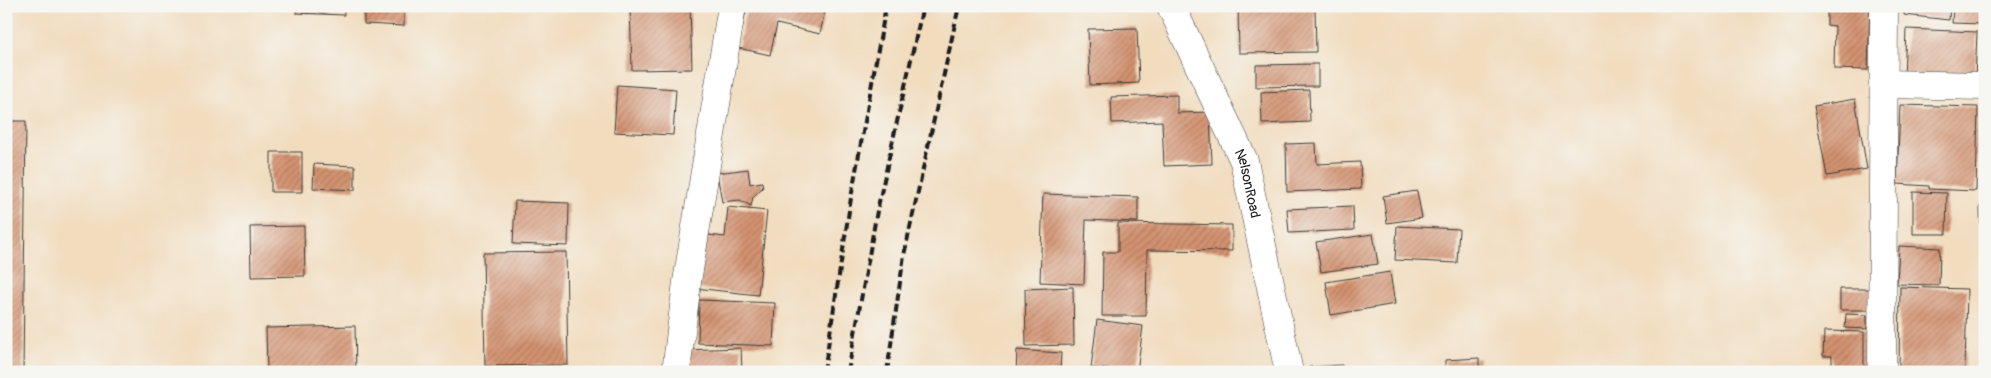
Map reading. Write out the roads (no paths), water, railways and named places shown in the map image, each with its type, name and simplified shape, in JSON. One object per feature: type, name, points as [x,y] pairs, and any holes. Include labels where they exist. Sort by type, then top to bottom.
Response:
[{"type":"street","points":[[676,372],[687,282],[732,6]]},
{"type":"street","name":"NelsonRoad","points":[[1171,6],[1244,161],[1289,372]]},
{"type":"street","points":[[1882,372],[1884,6]]},
{"type":"street","points":[[1883,84],[1985,86]]},
{"type":"railway","points":[[824,372],[851,198],[886,6]]},
{"type":"railway","points":[[848,372],[877,211],[923,6]]},
{"type":"railway","points":[[887,372],[904,255],[959,6]]}]
